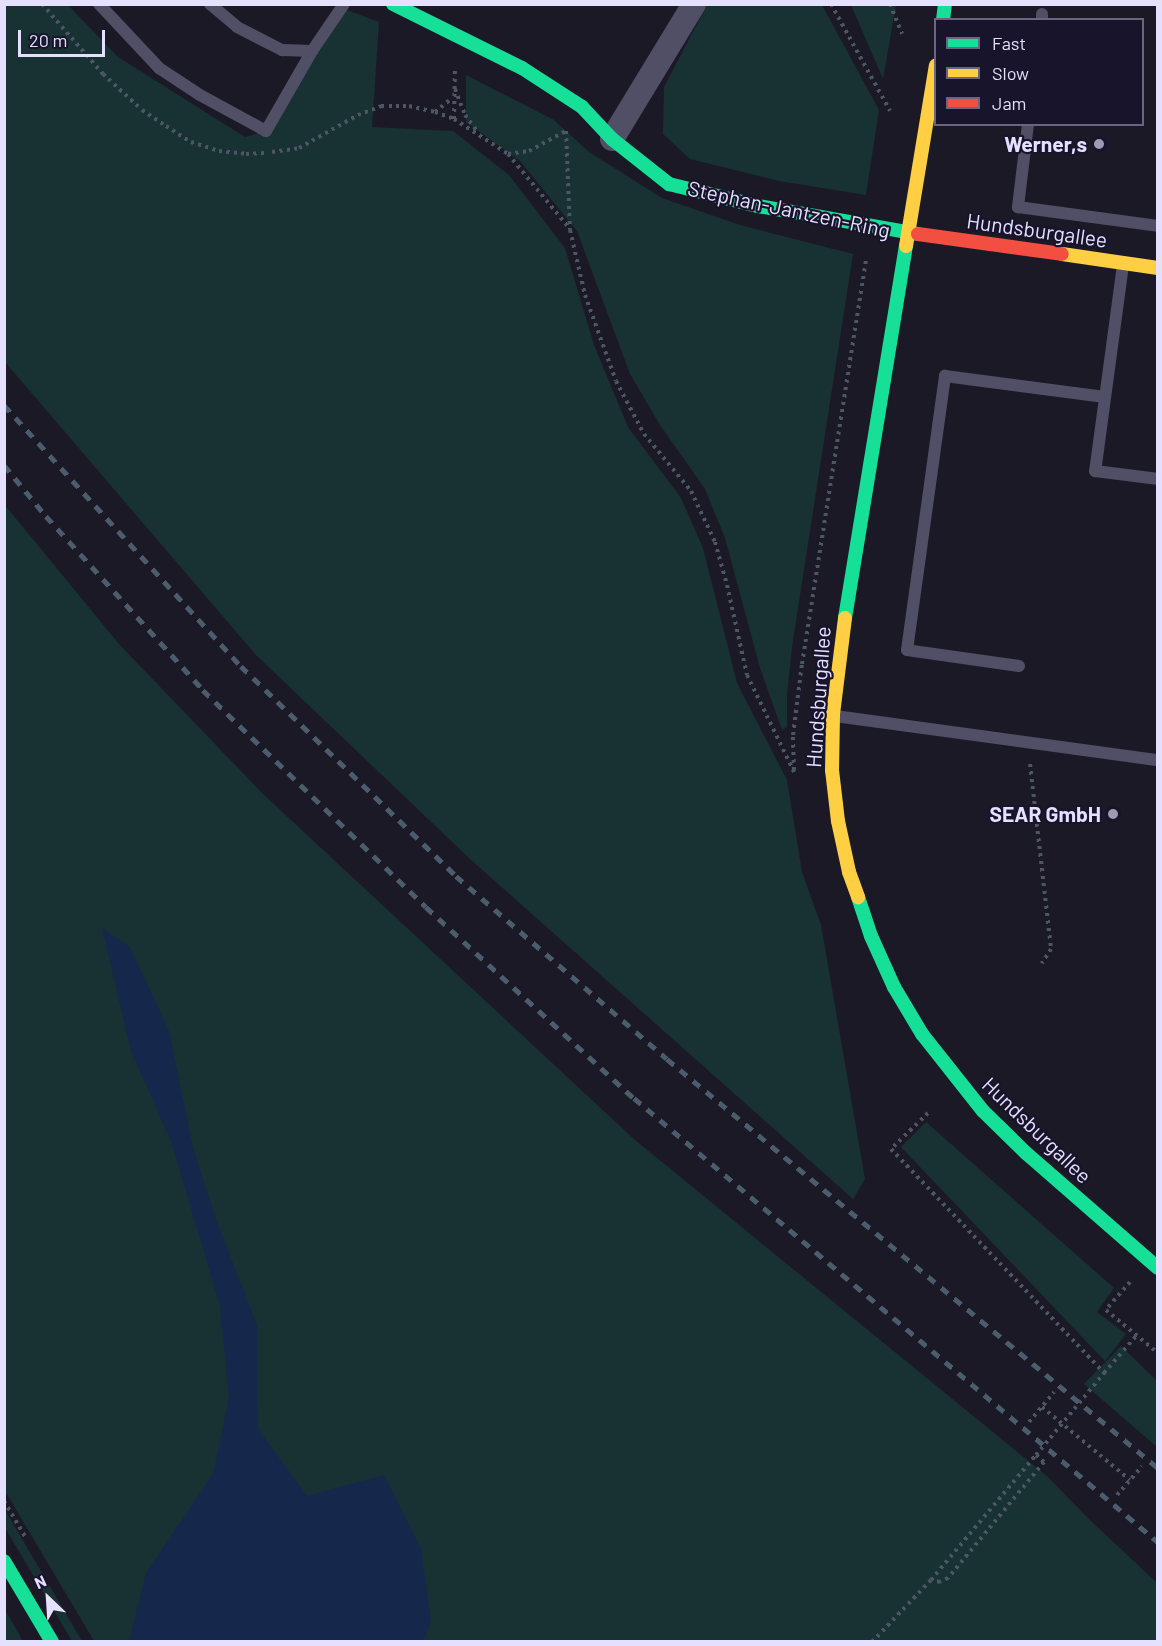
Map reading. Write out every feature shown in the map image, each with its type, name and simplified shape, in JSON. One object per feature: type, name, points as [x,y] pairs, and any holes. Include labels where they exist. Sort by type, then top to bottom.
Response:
[{"type":"main road","name":"Stephan-Jantzen-Ring","points":[[393,4],[522,68],[582,107],[612,139],[669,184],[758,206],[910,233]]},
{"type":"main road","name":"Hundsburgallee","points":[[934,78],[841,640],[833,715],[832,770],[838,821],[849,872],[872,936],[894,987],[922,1034],[983,1111],[1026,1153],[1158,1268]]},
{"type":"main road","name":"Hundsburgallee","points":[[910,233],[1158,268]]},
{"type":"main road","points":[[4,1561],[52,1641]]},
{"type":"street","points":[[612,139],[694,4]]},
{"type":"lane","points":[[99,4],[159,68],[200,95],[266,131],[312,51],[344,4]]},
{"type":"lane","points":[[210,4],[237,27],[282,50],[312,51]]},
{"type":"lane","points":[[1028,126],[1018,207],[1158,226]]},
{"type":"lane","points":[[1123,263],[1095,471],[1158,479]]},
{"type":"lane","points":[[1019,666],[907,650],[945,376],[1105,397]]},
{"type":"lane","points":[[833,715],[1158,760]]},
{"type":"path","points":[[42,4],[103,74],[142,110],[191,142],[219,151],[246,154],[299,148],[358,115],[381,106],[409,106],[435,112],[454,119],[508,154],[570,230]]},
{"type":"path","points":[[831,4],[890,111]]},
{"type":"path","points":[[890,4],[902,34]]},
{"type":"path","points":[[454,119],[453,98],[458,38]]},
{"type":"path","points":[[454,85],[465,115],[480,135]]},
{"type":"path","points":[[435,112],[453,98]]},
{"type":"path","points":[[508,154],[529,151],[566,131],[570,230],[585,295],[616,381],[644,434],[691,491],[715,542],[747,675],[794,772],[793,735],[802,664],[871,227]]},
{"type":"path","points":[[1028,742],[1051,949],[1042,963]]},
{"type":"path","points":[[928,1113],[891,1149],[1104,1373]]},
{"type":"path","points":[[1131,1281],[1106,1310],[1135,1337],[1158,1353]]},
{"type":"path","points":[[872,1641],[931,1580],[1135,1337]]},
{"type":"path","points":[[1029,1422],[1054,1392]]},
{"type":"path","points":[[1042,1407],[1130,1480]]},
{"type":"path","points":[[931,1580],[940,1581],[948,1578],[1044,1462],[1036,1455]]},
{"type":"path","points":[[1117,1495],[1142,1466]]},
{"type":"green space","points":[[4,5],[68,5],[118,57],[245,137],[266,131],[342,8],[379,22],[372,127],[453,131],[509,175],[565,248],[594,345],[628,427],[681,498],[703,548],[737,683],[787,780],[802,872],[821,925],[865,1179],[853,1199],[469,858],[256,655],[5,362]]},
{"type":"green space","points":[[707,5],[822,5],[879,110],[866,195],[779,181],[690,159],[663,134],[664,87]]},
{"type":"green space","points":[[851,5],[896,5],[883,79]]},
{"type":"green space","points":[[466,75],[554,120],[589,152],[662,198],[740,225],[853,254],[792,647],[787,695],[787,727],[782,730],[760,668],[725,538],[705,489],[660,425],[630,374],[577,231],[520,161],[466,122]]},
{"type":"green space","points":[[4,504],[119,644],[263,794],[635,1140],[1048,1477],[1157,1583],[1157,1641],[94,1641],[5,1491]]},
{"type":"green space","points":[[926,1122],[1114,1288],[1097,1312],[1126,1334],[1105,1361],[901,1147]]},
{"type":"green space","points":[[1121,1346],[1157,1381],[1157,1447],[1084,1384]]},
{"type":"green space","points":[[5,1510],[82,1641],[72,1641],[5,1528]]},
{"type":"green space","points":[[5,1610],[23,1641],[5,1641]]},
{"type":"water","points":[[102,928],[130,947],[169,1031],[193,1148],[217,1222],[257,1325],[258,1429],[307,1496],[384,1475],[421,1549],[431,1622],[423,1641],[129,1641],[146,1573],[213,1474],[229,1398],[220,1306],[171,1141],[131,1051]]},
{"type":"railway","points":[[4,405],[241,666],[456,876],[667,1059],[1158,1468]]},
{"type":"railway","points":[[4,465],[46,516],[203,690],[426,907],[634,1098],[1158,1542]]},
{"type":"traffic: fast","points":[[393,4],[522,68],[582,107],[612,139],[669,184],[758,206],[918,234]]},
{"type":"traffic: fast","points":[[943,18],[945,4]]},
{"type":"traffic: fast","points":[[845,618],[906,246]]},
{"type":"traffic: fast","points":[[858,897],[871,936],[894,987],[922,1034],[983,1111],[1026,1153],[1158,1268]]},
{"type":"traffic: fast","points":[[4,1561],[52,1642]]},
{"type":"traffic: slow","points":[[906,246],[934,77]]},
{"type":"traffic: slow","points":[[1062,254],[1158,268]]},
{"type":"traffic: slow","points":[[845,618],[833,715],[832,770],[838,821],[849,872],[858,897]]},
{"type":"traffic: jam","points":[[918,234],[1062,254]]},
{"type":"place","name":"Werner,s","points":[[1099,144]]},
{"type":"place","name":"SEAR GmbH","points":[[1113,814]]}]
